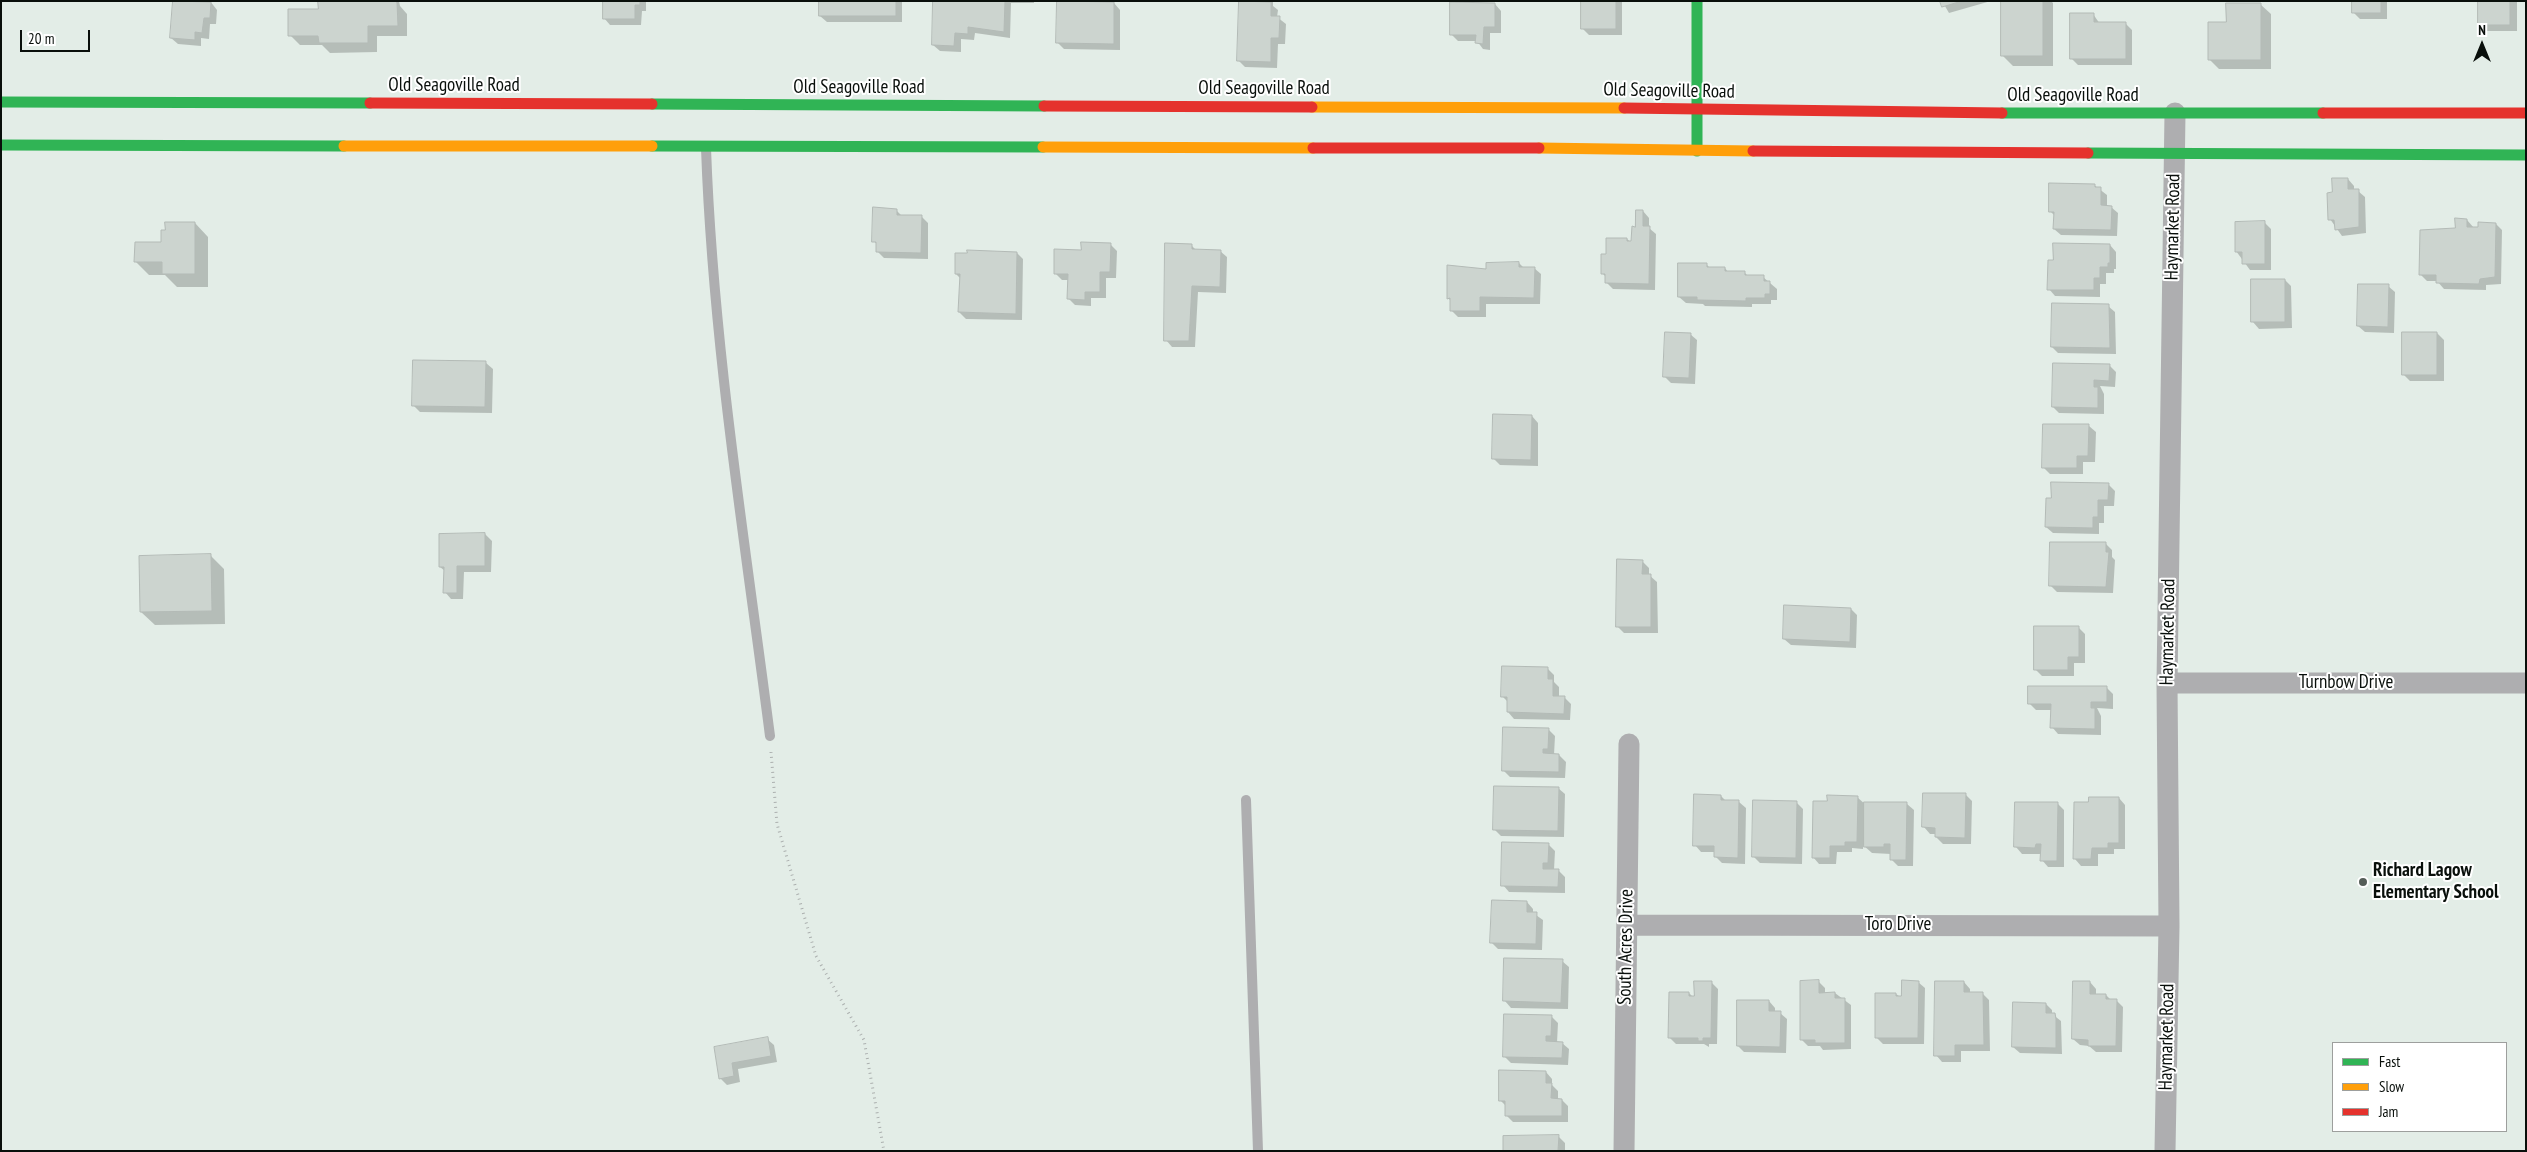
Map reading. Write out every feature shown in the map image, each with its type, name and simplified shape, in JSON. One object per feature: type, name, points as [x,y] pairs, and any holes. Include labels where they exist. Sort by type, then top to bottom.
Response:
[{"type":"main road","points":[[1697,1],[1697,151]]},
{"type":"main road","name":"Old Seagoville Road","points":[[1,102],[128,107],[1047,110],[1697,108],[1896,113],[2526,114]]},
{"type":"main road","points":[[412,130],[412,147]]},
{"type":"main road","points":[[706,131],[706,148]]},
{"type":"main road","points":[[1046,148],[1047,131]]},
{"type":"main road","points":[[1,145],[128,142],[412,147],[1519,148],[1697,151],[2526,155]]},
{"type":"street","name":"Haymarket Road","points":[[2165,1151],[2169,926],[2167,683],[2174,113]]},
{"type":"street","name":"Turnbow Drive","points":[[2167,683],[2526,683]]},
{"type":"street","name":"South Acres Drive","points":[[1624,1151],[1629,744]]},
{"type":"street","name":"Toro Drive","points":[[1627,925],[2169,926]]},
{"type":"lane","points":[[706,148],[709,236],[719,339],[734,471],[770,736]]},
{"type":"lane","points":[[1246,800],[1258,1151]]},
{"type":"path","points":[[770,736],[777,824],[816,956],[864,1040],[884,1151]]},
{"type":"building","points":[[173,1],[211,2],[210,18],[204,18],[202,33],[195,32],[195,40],[170,38]]},
{"type":"building","points":[[318,1],[394,1],[397,2],[398,26],[368,26],[368,43],[319,43],[318,36],[288,36],[288,9],[318,9]]},
{"type":"building","points":[[603,1],[640,1],[640,5],[635,5],[635,19],[603,19]]},
{"type":"building","points":[[819,1],[896,1],[896,16],[819,16]]},
{"type":"building","points":[[933,1],[1005,1],[1004,32],[968,27],[968,34],[955,33],[954,46],[932,45]]},
{"type":"building","points":[[1057,1],[1114,2],[1114,44],[1056,43]]},
{"type":"building","points":[[1239,1],[1271,2],[1271,16],[1280,16],[1279,38],[1271,38],[1271,62],[1237,61]]},
{"type":"building","points":[[1581,1],[1616,1],[1616,29],[1581,29]]},
{"type":"building","points":[[1940,1],[1962,1],[1942,7]]},
{"type":"building","points":[[2001,1],[2043,1],[2043,56],[2001,56]]},
{"type":"building","points":[[2352,1],[2381,1],[2381,13],[2352,13]]},
{"type":"building","points":[[2478,1],[2510,1],[2510,25],[2478,25]]},
{"type":"building","points":[[1450,2],[1495,3],[1495,27],[1484,27],[1483,44],[1475,43],[1476,35],[1450,35]]},
{"type":"building","points":[[2226,3],[2261,3],[2261,60],[2208,60],[2208,22],[2226,22]]},
{"type":"building","points":[[2070,13],[2094,13],[2094,22],[2126,22],[2126,59],[2070,59]]},
{"type":"building","points":[[2332,178],[2348,178],[2348,189],[2359,189],[2359,227],[2335,230],[2334,220],[2328,220],[2327,193],[2332,192]]},
{"type":"building","points":[[2049,183],[2095,184],[2095,187],[2101,187],[2101,205],[2112,206],[2111,230],[2053,229],[2054,212],[2049,212]]},
{"type":"building","points":[[873,207],[897,209],[897,215],[922,215],[921,253],[876,252],[876,242],[872,242]]},
{"type":"building","points":[[1636,210],[1643,210],[1643,226],[1650,226],[1649,284],[1605,283],[1605,274],[1601,274],[1601,254],[1606,254],[1606,238],[1627,238],[1627,241],[1631,241],[1632,226],[1635,227]]},
{"type":"building","points":[[2455,218],[2467,219],[2467,227],[2478,227],[2478,222],[2496,223],[2495,277],[2480,279],[2479,284],[2436,283],[2436,275],[2419,275],[2420,230],[2455,228]]},
{"type":"building","points":[[2265,221],[2265,264],[2242,264],[2242,252],[2235,252],[2235,222]]},
{"type":"building","points":[[165,222],[195,222],[195,274],[162,274],[162,262],[134,262],[135,242],[161,242],[161,230],[165,230]]},
{"type":"building","points":[[1081,242],[1111,243],[1110,272],[1100,272],[1100,292],[1085,292],[1085,300],[1067,299],[1068,274],[1054,274],[1054,249],[1081,250]]},
{"type":"building","points":[[1165,243],[1192,244],[1192,249],[1221,250],[1220,287],[1192,286],[1189,341],[1164,341]]},
{"type":"building","points":[[2053,243],[2110,244],[2110,263],[2108,263],[2108,267],[2100,267],[2100,278],[2094,278],[2094,290],[2047,290],[2048,260],[2053,260]]},
{"type":"building","points":[[967,250],[1017,252],[1016,314],[958,312],[960,274],[955,274],[955,253],[967,253]]},
{"type":"building","points":[[1519,262],[1519,267],[1535,267],[1534,298],[1480,297],[1480,311],[1450,311],[1450,298],[1447,299],[1447,265],[1486,269],[1486,263]]},
{"type":"building","points":[[1678,263],[1707,263],[1707,267],[1725,267],[1725,271],[1745,271],[1745,275],[1764,275],[1764,281],[1770,281],[1770,294],[1765,294],[1765,298],[1746,298],[1746,301],[1697,300],[1697,297],[1678,297]]},
{"type":"building","points":[[2251,279],[2285,279],[2285,322],[2251,322]]},
{"type":"building","points":[[2358,284],[2389,284],[2388,327],[2357,326]]},
{"type":"building","points":[[2052,303],[2109,304],[2110,348],[2051,347]]},
{"type":"building","points":[[1665,332],[1691,333],[1689,378],[1663,377]]},
{"type":"building","points":[[2402,332],[2437,332],[2437,375],[2402,375]]},
{"type":"building","points":[[413,360],[486,361],[485,407],[412,406]]},
{"type":"building","points":[[2053,363],[2110,364],[2109,381],[2094,380],[2094,387],[2098,387],[2098,408],[2052,407]]},
{"type":"building","points":[[1493,414],[1532,415],[1531,460],[1492,459]]},
{"type":"building","points":[[2043,424],[2089,424],[2088,456],[2077,456],[2077,468],[2042,468]]},
{"type":"building","points":[[2051,482],[2109,483],[2108,500],[2098,500],[2098,517],[2093,517],[2093,528],[2045,527],[2046,498],[2051,498]]},
{"type":"building","points":[[485,533],[485,566],[457,566],[457,593],[443,593],[444,567],[439,567],[439,534]]},
{"type":"building","points":[[2050,542],[2106,542],[2106,552],[2109,552],[2106,587],[2049,586]]},
{"type":"building","points":[[211,554],[212,611],[140,612],[139,556]]},
{"type":"building","points":[[1617,559],[1643,560],[1642,574],[1651,574],[1651,627],[1616,627]]},
{"type":"building","points":[[1784,605],[1851,608],[1850,642],[1783,639]]},
{"type":"building","points":[[2034,626],[2079,626],[2079,657],[2068,657],[2068,670],[2034,670]]},
{"type":"building","points":[[1502,666],[1548,667],[1548,679],[1553,679],[1553,696],[1565,696],[1564,714],[1507,712],[1507,697],[1501,697]]},
{"type":"building","points":[[2028,686],[2107,686],[2107,702],[2091,702],[2091,708],[2095,708],[2095,729],[2050,728],[2051,704],[2028,704]]},
{"type":"building","points":[[1503,727],[1549,728],[1548,749],[1543,749],[1543,753],[1559,754],[1559,772],[1502,771]]},
{"type":"building","points":[[1494,786],[1559,787],[1558,831],[1493,830]]},
{"type":"building","points":[[1923,793],[1966,793],[1965,838],[1935,837],[1935,828],[1922,827]]},
{"type":"building","points":[[1694,794],[1721,795],[1721,800],[1739,800],[1738,858],[1714,857],[1714,846],[1693,846]]},
{"type":"building","points":[[1827,795],[1858,796],[1857,842],[1845,842],[1845,846],[1830,846],[1830,858],[1812,858],[1813,801],[1827,801]]},
{"type":"building","points":[[2089,797],[2119,797],[2119,843],[2108,843],[2108,848],[2092,848],[2091,859],[2073,859],[2074,802],[2088,802]]},
{"type":"building","points":[[1753,800],[1797,801],[1796,858],[1752,857]]},
{"type":"building","points":[[1864,802],[1907,802],[1906,860],[1890,860],[1890,844],[1884,844],[1884,847],[1864,847]]},
{"type":"building","points":[[2015,802],[2058,802],[2057,861],[2040,861],[2041,844],[2036,844],[2035,848],[2014,847]]},
{"type":"building","points":[[1502,842],[1549,843],[1548,863],[1543,863],[1543,869],[1559,869],[1558,887],[1501,886]]},
{"type":"building","points":[[1492,900],[1527,901],[1527,912],[1537,912],[1536,944],[1490,943]]},
{"type":"building","points":[[1504,958],[1563,959],[1561,1003],[1503,1001]]},
{"type":"building","points":[[1819,980],[1819,993],[1835,992],[1835,998],[1845,998],[1845,1043],[1815,1043],[1815,1040],[1800,1040],[1800,981]]},
{"type":"building","points":[[1902,980],[1919,981],[1918,1038],[1875,1038],[1875,993],[1896,993],[1896,996],[1901,996]]},
{"type":"building","points":[[1694,981],[1712,981],[1711,1038],[1703,1038],[1703,1041],[1698,1041],[1698,1038],[1668,1038],[1669,992],[1689,992],[1689,996],[1694,996]]},
{"type":"building","points":[[1935,981],[1964,981],[1964,992],[1983,992],[1984,1045],[1955,1045],[1955,1056],[1934,1056]]},
{"type":"building","points":[[2073,981],[2090,981],[2090,994],[2106,994],[2106,999],[2117,999],[2116,1046],[2088,1046],[2088,1040],[2072,1039]]},
{"type":"building","points":[[1737,1000],[1769,1000],[1769,1011],[1781,1011],[1780,1047],[1737,1046]]},
{"type":"building","points":[[2013,1002],[2046,1003],[2046,1013],[2055,1013],[2056,1048],[2012,1047]]},
{"type":"building","points":[[1504,1014],[1552,1015],[1551,1036],[1546,1036],[1546,1041],[1563,1042],[1562,1058],[1503,1057]]},
{"type":"building","points":[[768,1037],[771,1056],[732,1063],[734,1076],[719,1079],[714,1047]]},
{"type":"building","points":[[1499,1070],[1546,1071],[1546,1083],[1552,1083],[1551,1098],[1562,1099],[1562,1116],[1505,1116],[1505,1101],[1499,1101]]},
{"type":"building","points":[[1559,1135],[1558,1151],[1503,1151],[1503,1136]]},
{"type":"traffic: fast","points":[[1697,1],[1697,151]]},
{"type":"traffic: fast","points":[[1,102],[370,103]]},
{"type":"traffic: fast","points":[[652,104],[1044,106]]},
{"type":"traffic: fast","points":[[2002,113],[2323,113]]},
{"type":"traffic: fast","points":[[1,145],[344,146]]},
{"type":"traffic: fast","points":[[652,146],[1043,147]]},
{"type":"traffic: fast","points":[[2088,153],[2526,155]]},
{"type":"traffic: slow","points":[[1312,107],[1624,108]]},
{"type":"traffic: slow","points":[[344,146],[652,146]]},
{"type":"traffic: slow","points":[[1043,147],[1313,148]]},
{"type":"traffic: slow","points":[[1539,148],[1753,151]]},
{"type":"traffic: jam","points":[[370,103],[652,104]]},
{"type":"traffic: jam","points":[[1044,106],[1312,107]]},
{"type":"traffic: jam","points":[[1624,108],[2002,113]]},
{"type":"traffic: jam","points":[[2323,113],[2526,113]]},
{"type":"traffic: jam","points":[[1313,148],[1539,148]]},
{"type":"traffic: jam","points":[[1753,151],[2088,153]]},
{"type":"place","name":"Richard Lagow Elementary School","points":[[2363,882]]}]
